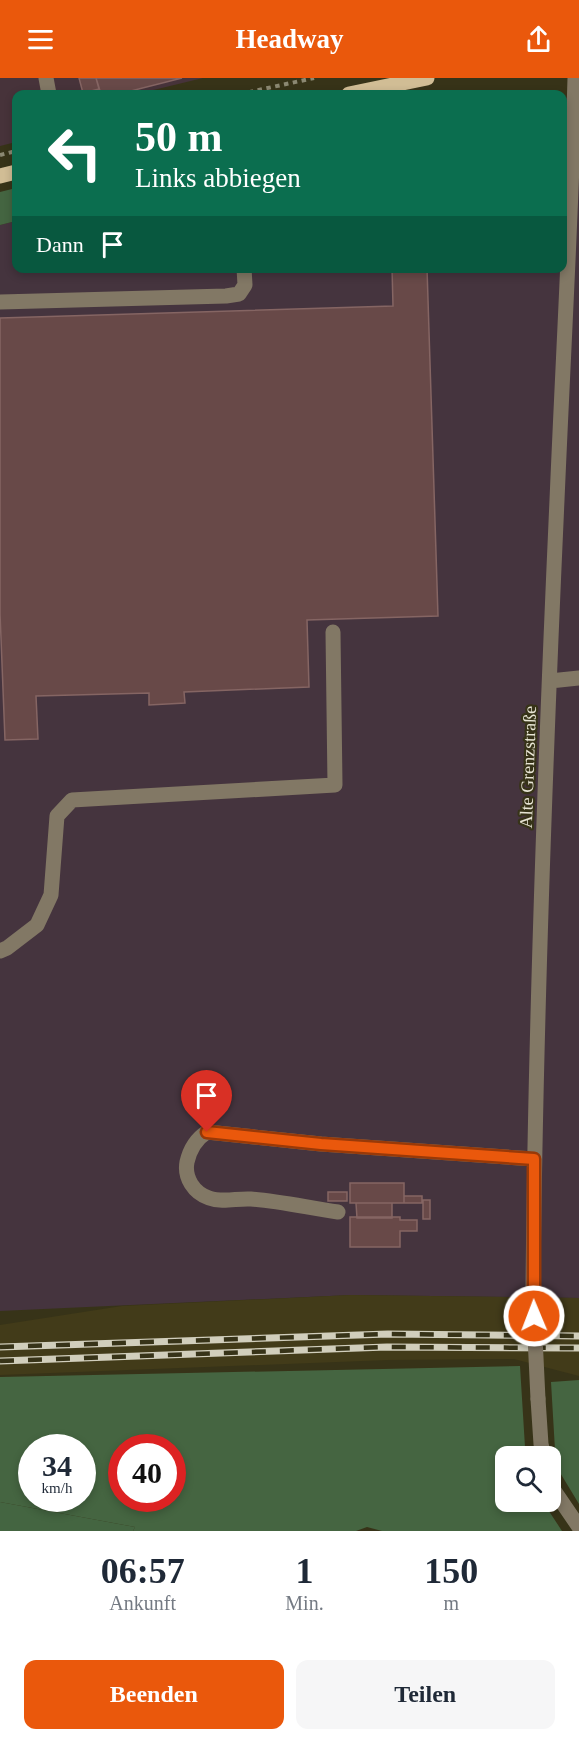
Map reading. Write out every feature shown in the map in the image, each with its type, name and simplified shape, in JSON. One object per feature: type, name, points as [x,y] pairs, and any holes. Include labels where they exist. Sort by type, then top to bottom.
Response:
[{"type":"main road","points":[[368,90],[427,78]]},
{"type":"street","name":"Alte Grenzstraße","points":[[567,271],[575,78]]},
{"type":"street","points":[[0,302],[226,296],[239,294],[245,285],[244,273]]},
{"type":"street","name":"Alte Grenzstraße","points":[[542,1446],[533,1295],[534,1159],[567,273]]},
{"type":"street","points":[[0,951],[38,925],[51,895],[57,816],[72,800],[335,785],[333,632]]},
{"type":"street","points":[[550,681],[579,678]]},
{"type":"street","points":[[338,1212],[249,1199],[224,1201],[209,1198],[199,1192],[187,1178],[186,1168],[189,1155],[198,1138],[207,1132],[321,1144],[534,1159]]},
{"type":"street","points":[[561,1501],[579,1527]]},
{"type":"path","points":[[258,90],[314,78]]},
{"type":"shaded area","points":[[0,78],[203,78],[154,90],[12,90],[12,143],[0,146]]},
{"type":"shaded area","points":[[579,96],[579,1298],[351,1295],[0,1311],[0,225],[12,222],[12,273],[567,273],[567,98]]},
{"type":"shaded area","points":[[351,1295],[579,1298],[579,1376],[514,1359],[388,1360],[0,1375],[0,1325],[122,1306]]},
{"type":"green space","points":[[12,189],[12,222],[0,225],[0,192]]},
{"type":"green space","points":[[520,1366],[525,1446],[495,1446],[495,1512],[550,1512],[562,1531],[382,1531],[367,1527],[356,1531],[133,1531],[135,1527],[54,1512],[96,1512],[96,1434],[18,1434],[18,1505],[0,1502],[0,1377]]},
{"type":"green space","points":[[579,1380],[579,1504],[561,1474],[561,1446],[555,1446],[551,1382]]},
{"type":"green space","points":[[0,1502],[18,1505],[18,1512],[54,1512],[135,1527],[133,1531],[0,1531]]},
{"type":"building","points":[[79,78],[96,78],[99,89],[82,90]]},
{"type":"building","points":[[96,78],[182,78],[135,90],[100,90]]},
{"type":"building","points":[[392,273],[427,273],[438,616],[307,620],[309,687],[184,692],[185,703],[149,705],[149,693],[36,696],[38,739],[5,740],[0,613],[0,318],[393,306]]},
{"type":"building","points":[[350,1183],[404,1183],[404,1203],[350,1203]]},
{"type":"building","points":[[328,1192],[347,1192],[347,1201],[328,1201]]},
{"type":"building","points":[[404,1196],[422,1196],[422,1203],[404,1203]]},
{"type":"building","points":[[423,1200],[430,1200],[430,1219],[423,1219]]},
{"type":"building","points":[[356,1203],[392,1203],[392,1218],[357,1218]]},
{"type":"building","points":[[350,1217],[400,1217],[400,1220],[417,1220],[417,1231],[400,1231],[400,1247],[350,1247]]},
{"type":"railway","points":[[0,1347],[388,1334],[579,1336]]},
{"type":"railway","points":[[0,1361],[387,1347],[579,1348]]},
{"type":"route","points":[[207,1132],[321,1144],[534,1159],[534,1316]]}]
